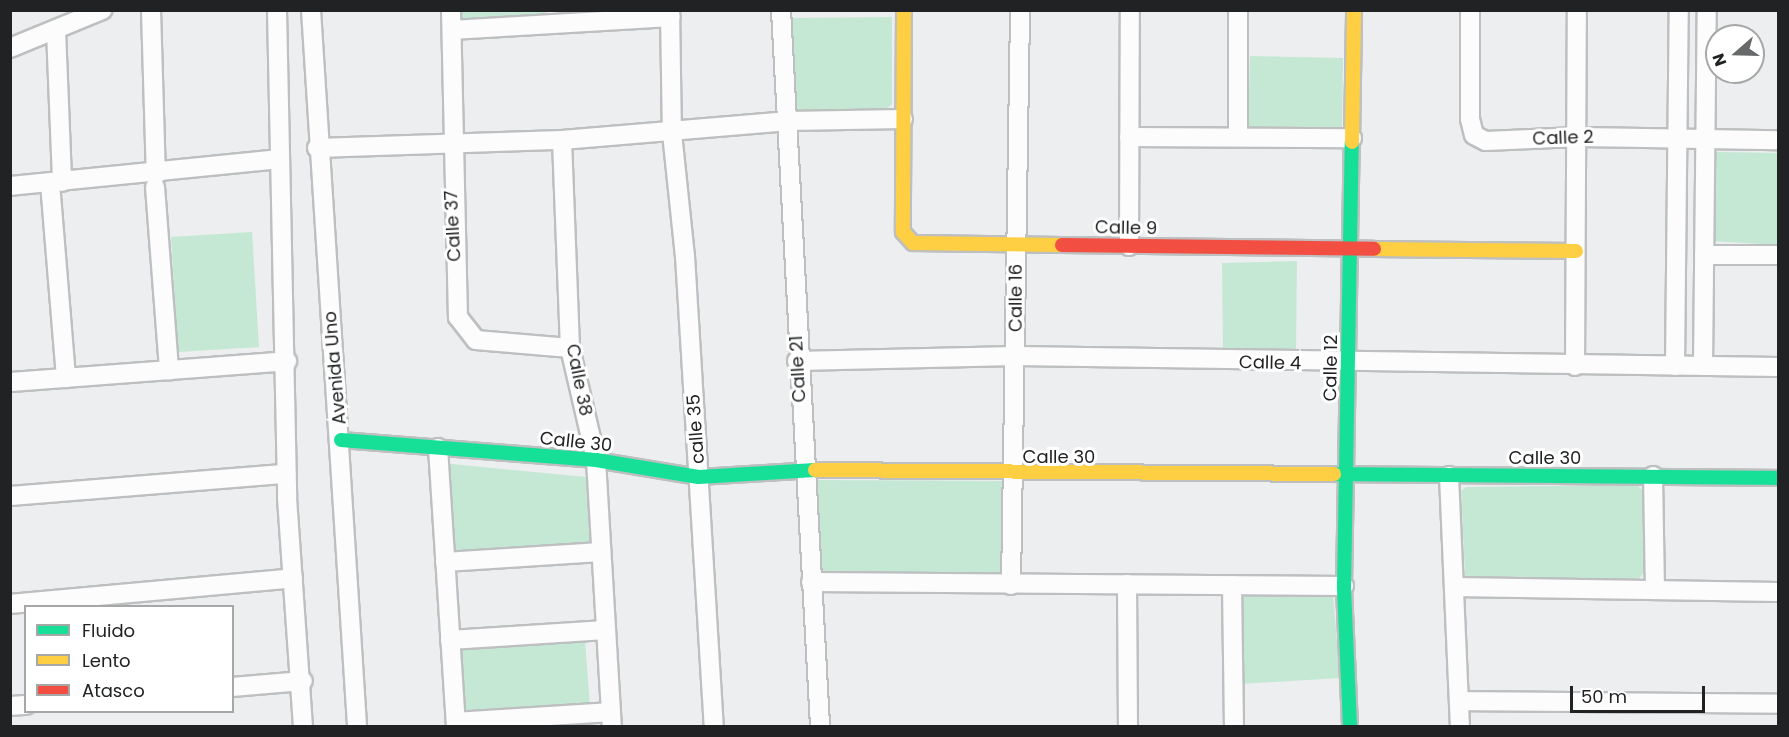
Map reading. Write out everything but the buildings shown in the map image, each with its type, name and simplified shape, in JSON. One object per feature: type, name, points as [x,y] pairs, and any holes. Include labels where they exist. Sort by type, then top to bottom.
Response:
[{"type":"street","points":[[10,48],[102,10]]},
{"type":"street","points":[[151,10],[155,181],[169,370]]},
{"type":"street","points":[[277,10],[279,159],[287,361],[286,474],[303,681],[303,726]]},
{"type":"street","name":"Avenida Uno","points":[[311,10],[316,148],[341,440],[357,726]]},
{"type":"street","name":"Calle 37","points":[[451,10],[450,144],[458,317],[464,331],[476,340],[570,348]]},
{"type":"street","name":"Calle 21","points":[[781,10],[797,361],[820,726]]},
{"type":"street","name":"Calle 9","points":[[904,10],[903,232],[913,243],[1576,251]]},
{"type":"street","name":"Calle 16","points":[[1011,585],[1015,475],[1020,10]]},
{"type":"street","points":[[1129,246],[1130,10]]},
{"type":"street","points":[[1238,10],[1238,137]]},
{"type":"street","name":"Calle 12","points":[[1350,726],[1344,586],[1354,10]]},
{"type":"street","name":"Calle 2","points":[[1470,10],[1474,135],[1486,141],[1577,137],[1779,140]]},
{"type":"street","points":[[1575,366],[1577,10]]},
{"type":"street","points":[[1675,366],[1679,10]]},
{"type":"street","points":[[1703,366],[1708,139],[1707,10]]},
{"type":"street","points":[[452,30],[565,17],[670,14]]},
{"type":"street","name":"calle 35","points":[[670,14],[672,133],[699,477],[714,726]]},
{"type":"street","points":[[56,30],[56,183],[66,378]]},
{"type":"street","points":[[316,148],[562,140],[672,133],[786,121],[903,118]]},
{"type":"street","points":[[1130,136],[1352,138]]},
{"type":"street","name":"Calle 38","points":[[562,140],[570,348],[596,460],[612,719]]},
{"type":"street","points":[[10,186],[155,181],[279,159]]},
{"type":"street","points":[[1704,255],[1779,255]]},
{"type":"street","name":"Calle 4","points":[[797,361],[1015,356],[1349,365],[1779,367]]},
{"type":"street","points":[[10,382],[287,361]]},
{"type":"street","name":"Calle 30","points":[[341,440],[596,460],[699,477],[804,470],[1015,475],[1779,478]]},
{"type":"street","points":[[438,448],[456,724],[612,719]]},
{"type":"street","points":[[10,496],[286,474]]},
{"type":"street","points":[[1449,476],[1460,726]]},
{"type":"street","points":[[1653,476],[1655,591]]},
{"type":"street","points":[[445,562],[602,552]]},
{"type":"street","points":[[10,604],[293,578]]},
{"type":"street","points":[[811,582],[1344,586]]},
{"type":"street","points":[[1126,584],[1128,726]]},
{"type":"street","points":[[1232,585],[1234,726]]},
{"type":"street","points":[[1454,587],[1779,592]]},
{"type":"street","points":[[450,640],[606,630]]},
{"type":"street","points":[[234,687],[303,681]]},
{"type":"street","points":[[1460,700],[1779,704]]},
{"type":"green space","points":[[548,10],[541,21],[456,21],[456,11]]},
{"type":"green space","points":[[892,17],[892,104],[884,111],[797,113],[789,18]]},
{"type":"green space","points":[[1250,56],[1343,58],[1342,128],[1248,129]]},
{"type":"green space","points":[[1717,152],[1778,153],[1778,245],[1711,241],[1711,158]]},
{"type":"green space","points":[[252,232],[259,347],[178,352],[171,237]]},
{"type":"green space","points":[[1297,261],[1296,351],[1223,351],[1222,263]]},
{"type":"green space","points":[[441,463],[586,477],[592,549],[450,556]]},
{"type":"green space","points":[[817,480],[1002,481],[1007,488],[1006,570],[996,578],[823,575],[817,568]]},
{"type":"green space","points":[[1637,485],[1644,492],[1646,570],[1638,580],[1473,580],[1465,575],[1461,491],[1466,487]]},
{"type":"green space","points":[[1248,594],[1333,594],[1340,678],[1241,684],[1241,599]]},
{"type":"green space","points":[[585,640],[590,706],[462,717],[453,646]]},
{"type":"traffic: fast","points":[[1350,726],[1344,586],[1352,142]]},
{"type":"traffic: fast","points":[[341,440],[596,460],[699,477],[815,470]]},
{"type":"traffic: fast","points":[[1334,474],[1778,478]]},
{"type":"traffic: slow","points":[[904,10],[903,232],[913,243],[1062,245]]},
{"type":"traffic: slow","points":[[1352,142],[1354,10]]},
{"type":"traffic: slow","points":[[1374,249],[1576,251]]},
{"type":"traffic: slow","points":[[815,470],[1334,474]]},
{"type":"traffic: jam","points":[[1062,245],[1374,249]]}]
